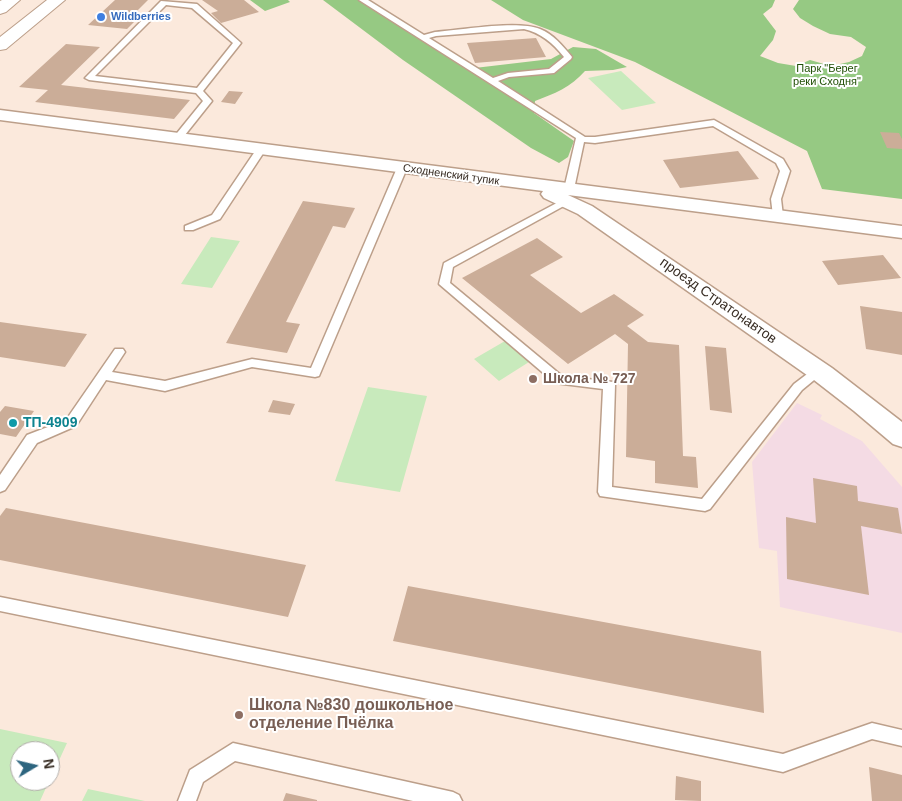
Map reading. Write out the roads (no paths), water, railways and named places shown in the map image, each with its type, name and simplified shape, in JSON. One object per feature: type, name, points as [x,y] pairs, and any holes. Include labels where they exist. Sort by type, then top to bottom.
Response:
[{"type":"main road","points":[[0,9],[12,0]]},
{"type":"main road","points":[[0,45],[57,0]]},
{"type":"street","name":"Сходненский тупик","points":[[0,115],[523,184]]},
{"type":"street","name":"проезд Стратонавтов","points":[[523,184],[568,195],[819,371],[863,404],[902,437]]},
{"type":"street","points":[[568,195],[778,216],[902,232]]},
{"type":"lane","points":[[367,1],[580,139],[595,140],[714,123],[780,161],[786,171],[776,199],[778,216]]},
{"type":"lane","points":[[178,138],[208,101],[198,91],[89,78],[164,3],[194,6],[237,43],[198,91]]},
{"type":"lane","points":[[423,38],[434,34],[524,27],[534,29],[553,38],[568,57],[551,71],[508,75],[492,82]]},
{"type":"lane","points":[[580,139],[568,195],[448,265],[444,284],[560,380],[608,385],[605,492],[706,505],[798,387],[819,371]]},
{"type":"lane","points":[[189,228],[216,217],[261,149]]},
{"type":"lane","points":[[103,375],[165,386],[252,363],[315,373],[402,168]]},
{"type":"lane","points":[[0,486],[32,439],[71,423],[118,352]]},
{"type":"lane","points":[[0,604],[783,763],[872,731],[902,738]]},
{"type":"lane","points":[[186,801],[196,776],[233,752],[453,801]]},
{"type":"place","name":"Wildberries","points":[[101,17]]},
{"type":"place","name":"Школа № 727","points":[[533,379]]},
{"type":"place","name":"ТП-4909","points":[[13,423]]},
{"type":"place","name":"Школа №830 дошкольное отделение Пчёлка","points":[[239,715]]},
{"type":"park label","name":"Парк \"Берег реки Сходня\"","points":[[827,75]]}]
